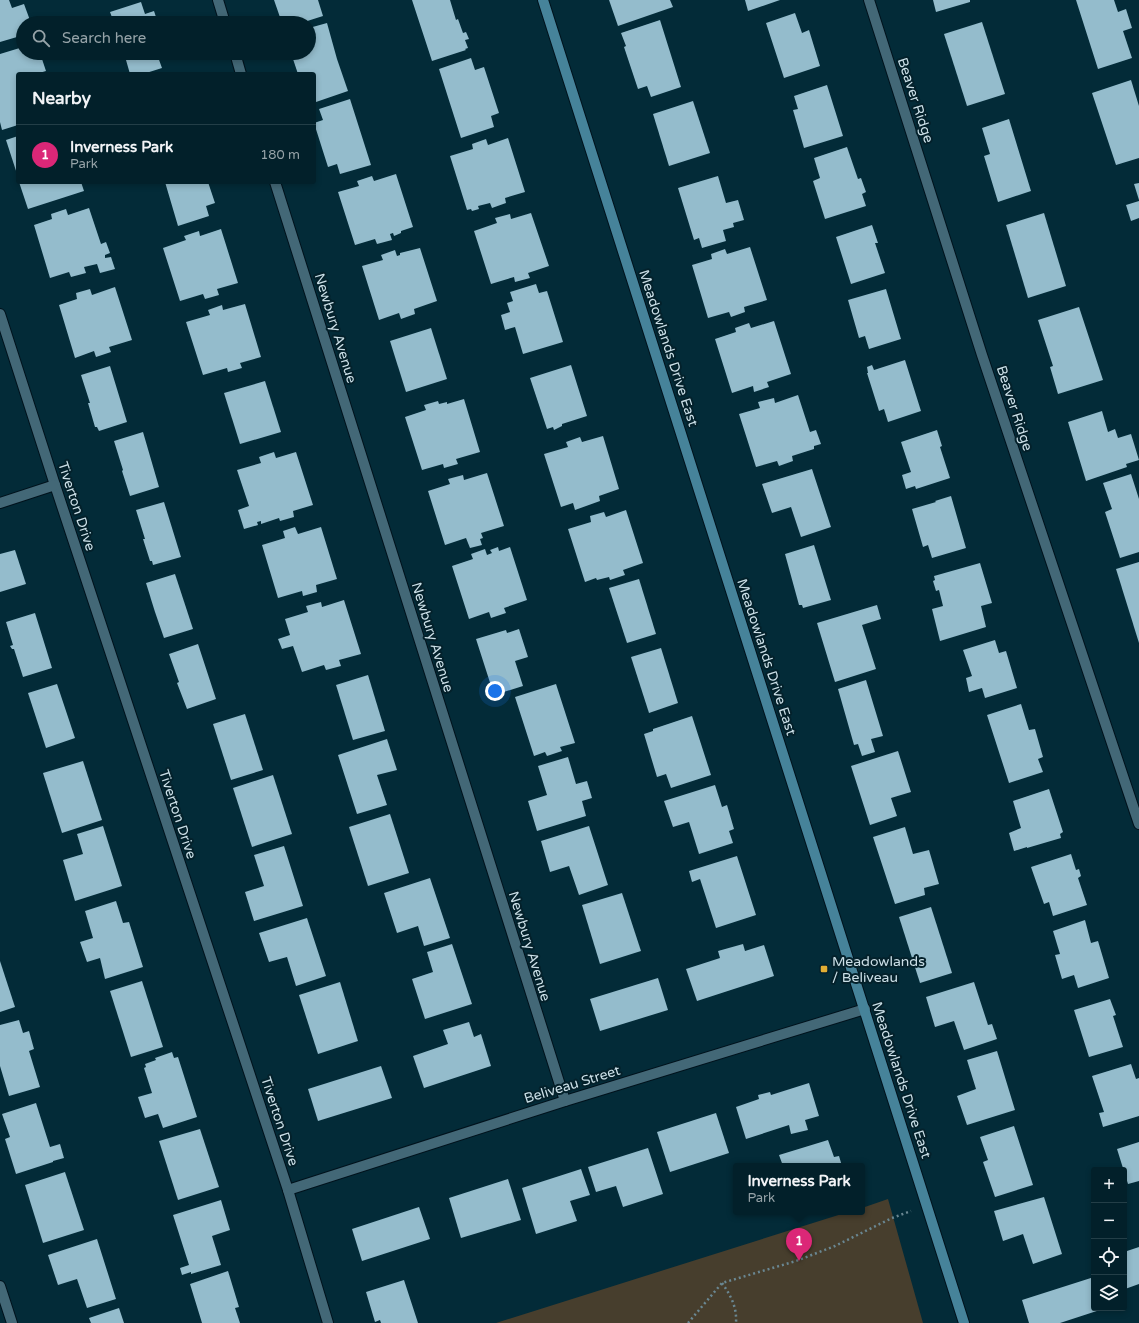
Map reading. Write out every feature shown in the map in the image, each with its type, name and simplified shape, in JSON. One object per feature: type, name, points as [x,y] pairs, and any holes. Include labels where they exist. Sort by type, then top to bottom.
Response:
[{"type":"main road","name":"Meadowlands Drive East","points":[[543,0],[964,1323]]},
{"type":"street","points":[[218,0],[223,16]]},
{"type":"street","name":"Beaver Ridge","points":[[869,0],[982,355],[1139,824]]},
{"type":"street","points":[[236,60],[240,72]]},
{"type":"street","name":"Newbury Avenue","points":[[276,184],[565,1101]]},
{"type":"street","name":"Tiverton Drive","points":[[0,314],[288,1190],[328,1323]]},
{"type":"street","points":[[0,503],[55,485]]},
{"type":"street","name":"Beliveau Street","points":[[288,1190],[565,1101],[865,1009]]},
{"type":"street","points":[[0,1286],[12,1323]]},
{"type":"path","points":[[688,1323],[722,1283],[803,1258],[835,1246],[892,1218],[927,1205]]},
{"type":"path","points":[[722,1283],[732,1296],[737,1314],[736,1323]]},
{"type":"shaded area","points":[[888,1199],[923,1323],[496,1323],[838,1215],[865,1215],[865,1207]]},
{"type":"building","points":[[0,0],[9,0],[12,8],[24,4],[28,16],[16,16],[16,37],[0,42]]},
{"type":"building","points":[[274,0],[318,0],[323,16],[316,18],[316,16],[280,16]]},
{"type":"building","points":[[412,0],[450,0],[456,20],[458,19],[463,33],[466,32],[469,39],[465,40],[468,48],[465,49],[466,50],[432,61]]},
{"type":"building","points":[[609,0],[670,0],[673,7],[618,26]]},
{"type":"building","points":[[745,0],[780,0],[748,11]]},
{"type":"building","points":[[933,0],[970,0],[970,2],[936,12]]},
{"type":"building","points":[[1076,0],[1114,0],[1118,12],[1126,9],[1132,28],[1123,31],[1132,58],[1098,69]]},
{"type":"building","points":[[141,2],[145,14],[154,11],[156,16],[111,16],[110,12]]},
{"type":"building","points":[[795,13],[802,33],[809,30],[820,66],[784,78],[766,23]]},
{"type":"building","points":[[660,20],[681,87],[651,97],[647,86],[638,89],[621,33]]},
{"type":"building","points":[[982,22],[1005,94],[967,106],[944,34]]},
{"type":"building","points":[[327,23],[348,91],[316,102],[316,72],[297,72],[293,60],[316,60],[316,26]]},
{"type":"building","points":[[16,49],[16,60],[42,60],[46,71],[16,72],[16,126],[2,130],[0,122],[0,54]]},
{"type":"building","points":[[471,58],[475,70],[484,67],[499,113],[491,116],[494,127],[461,138],[439,69]]},
{"type":"building","points":[[126,60],[159,60],[162,68],[149,72],[129,72]]},
{"type":"building","points":[[1131,80],[1139,106],[1139,158],[1116,165],[1092,93]]},
{"type":"building","points":[[827,85],[843,136],[804,148],[793,110],[798,109],[794,96]]},
{"type":"building","points":[[350,99],[371,165],[340,174],[337,164],[328,167],[316,129],[316,122],[323,120],[319,109]]},
{"type":"building","points":[[693,101],[710,153],[669,166],[653,114]]},
{"type":"building","points":[[1009,119],[1031,191],[998,202],[984,156],[990,154],[982,128]]},
{"type":"building","points":[[16,137],[16,171],[6,140]]},
{"type":"building","points":[[508,138],[525,192],[505,198],[506,203],[492,208],[490,203],[478,206],[479,209],[472,211],[471,209],[467,210],[450,156],[473,149],[472,144],[486,139],[488,145]]},
{"type":"building","points":[[847,147],[858,179],[861,178],[866,192],[862,194],[866,206],[825,219],[813,181],[820,178],[814,158]]},
{"type":"building","points":[[396,174],[413,227],[401,231],[401,233],[394,236],[393,233],[390,234],[392,240],[377,244],[375,239],[355,245],[338,192],[359,186],[357,181],[372,176],[374,181]]},
{"type":"building","points":[[718,176],[726,203],[738,200],[744,220],[733,223],[734,227],[723,230],[726,241],[702,248],[699,238],[694,240],[678,188]]},
{"type":"building","points":[[1139,183],[1139,200],[1134,184]]},
{"type":"building","points":[[20,184],[82,184],[84,191],[28,209]]},
{"type":"building","points":[[166,184],[209,184],[215,203],[206,206],[209,216],[178,226]]},
{"type":"building","points":[[1139,201],[1139,218],[1131,221],[1126,205]]},
{"type":"building","points":[[89,208],[101,244],[106,242],[110,253],[105,255],[105,258],[111,257],[115,269],[100,273],[97,264],[84,267],[86,273],[71,277],[69,272],[50,278],[34,225],[52,219],[51,214],[66,209],[68,215]]},
{"type":"building","points":[[531,213],[549,266],[528,273],[530,278],[515,282],[514,277],[491,284],[474,231],[497,223],[495,218],[510,214],[511,219]]},
{"type":"building","points":[[1044,213],[1066,286],[1028,298],[1006,225]]},
{"type":"building","points":[[872,225],[878,243],[875,243],[885,273],[851,284],[836,237]]},
{"type":"building","points":[[221,229],[238,283],[217,289],[219,295],[205,299],[203,294],[180,301],[163,248],[186,240],[184,236],[199,231],[200,236]]},
{"type":"building","points":[[750,247],[767,300],[744,307],[745,312],[731,317],[729,312],[708,318],[692,265],[712,259],[711,254],[725,249],[727,254]]},
{"type":"building","points":[[420,248],[437,301],[414,309],[415,314],[401,319],[399,313],[379,320],[362,266],[383,260],[381,255],[395,250],[397,256],[400,255],[400,253]]},
{"type":"building","points":[[536,284],[539,293],[547,291],[563,342],[523,354],[515,327],[505,330],[501,315],[510,312],[507,303],[513,301],[510,292]]},
{"type":"building","points":[[115,287],[132,340],[109,347],[111,352],[96,357],[94,351],[75,358],[59,305],[77,299],[76,293],[90,289],[92,295]]},
{"type":"building","points":[[886,289],[901,339],[869,349],[865,336],[859,338],[848,300]]},
{"type":"building","points":[[245,304],[261,357],[240,363],[242,368],[228,372],[227,368],[203,375],[186,322],[210,315],[208,310],[222,305],[223,310]]},
{"type":"building","points":[[1079,307],[1103,380],[1058,394],[1050,367],[1053,366],[1038,320]]},
{"type":"building","points":[[774,321],[791,374],[767,382],[769,387],[754,392],[753,386],[732,393],[715,339],[736,332],[735,328],[749,323],[751,328]]},
{"type":"building","points":[[431,328],[447,379],[406,392],[390,341]]},
{"type":"building","points":[[905,360],[921,411],[888,422],[884,409],[879,411],[867,373],[867,367],[872,365],[874,370]]},
{"type":"building","points":[[571,365],[587,416],[562,424],[562,426],[554,430],[553,427],[547,429],[530,378]]},
{"type":"building","points":[[110,366],[127,422],[99,431],[97,427],[95,427],[88,403],[90,403],[81,375]]},
{"type":"building","points":[[265,381],[281,432],[240,444],[224,393]]},
{"type":"building","points":[[798,395],[810,432],[816,430],[821,444],[814,446],[814,449],[792,456],[793,461],[779,466],[777,461],[756,467],[739,414],[760,408],[758,402],[774,398],[775,403]]},
{"type":"building","points":[[464,399],[480,452],[456,459],[458,464],[444,468],[443,464],[422,470],[405,417],[426,410],[424,405],[438,401],[439,404],[447,402],[447,404]]},
{"type":"building","points":[[1102,411],[1108,432],[1115,429],[1118,438],[1131,434],[1139,460],[1126,464],[1127,467],[1086,481],[1068,422]]},
{"type":"building","points":[[937,430],[942,446],[940,447],[950,478],[916,489],[915,486],[906,489],[902,475],[911,472],[901,442]]},
{"type":"building","points":[[143,432],[159,487],[130,496],[114,441]]},
{"type":"building","points":[[603,436],[619,489],[599,496],[600,501],[575,510],[573,503],[561,507],[544,454],[568,447],[566,442],[580,437],[582,442]]},
{"type":"building","points":[[274,452],[276,458],[296,452],[313,505],[293,511],[294,517],[280,521],[279,518],[261,524],[261,521],[257,522],[258,525],[244,529],[238,510],[249,506],[237,470],[261,463],[259,457]]},
{"type":"building","points":[[812,469],[831,527],[801,537],[791,507],[772,513],[762,484]]},
{"type":"building","points":[[487,473],[504,526],[481,533],[483,538],[480,539],[482,545],[470,548],[466,538],[445,545],[428,491],[450,484],[448,479],[463,475],[464,480]]},
{"type":"building","points":[[1131,474],[1139,499],[1139,552],[1120,558],[1105,512],[1112,509],[1103,483]]},
{"type":"building","points":[[951,496],[966,548],[932,558],[928,545],[923,547],[912,509]]},
{"type":"building","points":[[164,502],[181,557],[153,565],[152,561],[150,561],[143,539],[145,539],[136,510]]},
{"type":"building","points":[[626,510],[643,563],[623,570],[625,575],[610,580],[609,577],[597,580],[596,578],[585,582],[568,529],[591,522],[590,516],[604,512],[606,517]]},
{"type":"building","points":[[295,527],[298,534],[321,527],[337,579],[316,585],[317,592],[303,596],[302,591],[278,598],[262,545],[285,538],[283,531]]},
{"type":"building","points":[[814,545],[831,600],[803,608],[802,605],[799,605],[785,554]]},
{"type":"building","points":[[498,547],[499,551],[510,547],[527,600],[504,608],[506,613],[491,618],[489,612],[469,619],[452,566],[473,559],[471,554],[485,549],[487,555],[492,553],[490,550]]},
{"type":"building","points":[[15,550],[26,584],[0,592],[0,554]]},
{"type":"building","points":[[1139,562],[1139,643],[1116,569]]},
{"type":"building","points":[[980,563],[992,603],[981,606],[986,627],[940,641],[932,609],[943,606],[939,590],[936,591],[933,581],[935,580],[934,576]]},
{"type":"building","points":[[175,574],[193,629],[164,638],[146,583]]},
{"type":"building","points":[[639,579],[656,634],[627,643],[609,588]]},
{"type":"building","points":[[344,600],[361,654],[339,660],[341,666],[326,670],[324,665],[302,672],[293,646],[282,649],[278,639],[290,635],[285,619],[308,612],[306,606],[321,602],[322,607]]},
{"type":"building","points":[[877,605],[881,619],[862,625],[876,669],[835,682],[817,623]]},
{"type":"building","points":[[35,613],[52,668],[23,677],[14,649],[10,646],[13,645],[6,622]]},
{"type":"building","points":[[519,629],[528,657],[515,661],[523,686],[494,695],[476,639],[506,630],[507,633]]},
{"type":"building","points":[[995,640],[999,653],[1006,651],[1017,688],[985,698],[982,688],[969,692],[966,678],[972,676],[963,650]]},
{"type":"building","points":[[198,644],[216,699],[187,709],[177,683],[179,682],[169,654]]},
{"type":"building","points":[[661,648],[678,703],[649,713],[631,657]]},
{"type":"building","points":[[368,675],[385,731],[353,740],[336,685]]},
{"type":"building","points":[[866,680],[883,736],[871,739],[875,752],[862,756],[858,744],[854,745],[838,689]]},
{"type":"building","points":[[57,684],[75,738],[46,748],[28,693]]},
{"type":"building","points":[[556,684],[575,743],[560,747],[562,751],[547,756],[545,752],[534,756],[515,697]]},
{"type":"building","points":[[1021,704],[1029,730],[1035,729],[1043,757],[1038,759],[1043,772],[1009,783],[987,715]]},
{"type":"building","points":[[245,714],[263,770],[231,780],[213,724]]},
{"type":"building","points":[[692,716],[711,775],[671,788],[666,774],[657,777],[644,734],[653,731],[653,729]]},
{"type":"building","points":[[387,739],[397,770],[377,775],[387,805],[357,814],[338,755]]},
{"type":"building","points":[[898,751],[911,792],[891,798],[897,816],[870,825],[851,766]]},
{"type":"building","points":[[568,757],[576,784],[587,781],[592,798],[582,801],[586,816],[537,831],[528,801],[547,795],[538,766]]},
{"type":"building","points":[[83,761],[102,820],[62,833],[43,773]]},
{"type":"building","points":[[273,775],[292,834],[252,847],[233,788]]},
{"type":"building","points":[[715,785],[722,807],[727,805],[734,829],[729,831],[733,843],[699,854],[689,822],[673,827],[664,801]]},
{"type":"building","points":[[1049,789],[1063,832],[1060,834],[1061,838],[1014,851],[1009,833],[1021,828],[1013,801]]},
{"type":"building","points":[[390,814],[409,873],[368,886],[349,827]]},
{"type":"building","points":[[103,826],[122,886],[75,901],[63,860],[83,854],[77,834]]},
{"type":"building","points":[[589,826],[608,885],[579,895],[569,866],[550,872],[541,841]]},
{"type":"building","points":[[905,827],[913,854],[929,850],[939,884],[924,888],[925,895],[895,904],[873,837]]},
{"type":"building","points":[[284,846],[303,906],[254,921],[245,892],[264,886],[254,855]]},
{"type":"building","points":[[1071,854],[1076,870],[1079,869],[1081,876],[1078,878],[1087,905],[1053,916],[1049,902],[1044,904],[1031,867]]},
{"type":"building","points":[[737,856],[756,915],[716,928],[700,879],[692,882],[689,871]]},
{"type":"building","points":[[430,878],[450,938],[424,946],[418,926],[397,933],[384,893]]},
{"type":"building","points":[[622,893],[641,951],[600,964],[582,905]]},
{"type":"building","points":[[116,901],[123,923],[129,922],[143,967],[105,979],[100,958],[87,962],[80,942],[93,938],[85,911]]},
{"type":"building","points":[[931,907],[952,973],[920,983],[899,917]]},
{"type":"building","points":[[307,918],[326,976],[296,986],[287,957],[269,962],[259,933]]},
{"type":"building","points":[[1085,920],[1091,943],[1098,941],[1109,978],[1078,988],[1074,975],[1062,979],[1055,955],[1060,954],[1053,931]]},
{"type":"building","points":[[452,944],[472,1004],[425,1019],[412,979],[433,972],[427,952]]},
{"type":"building","points":[[743,944],[745,951],[764,945],[774,976],[697,1001],[686,969],[720,958],[718,951]]},
{"type":"building","points":[[0,961],[15,1007],[0,1012]]},
{"type":"building","points":[[658,978],[668,1010],[600,1031],[590,999]]},
{"type":"building","points":[[142,981],[163,1047],[131,1057],[110,991]]},
{"type":"building","points":[[340,982],[358,1041],[318,1054],[299,995]]},
{"type":"building","points":[[974,982],[988,1025],[992,1024],[997,1039],[964,1050],[954,1021],[935,1027],[926,997]]},
{"type":"building","points":[[1110,999],[1116,1015],[1113,1016],[1123,1047],[1089,1057],[1074,1010]]},
{"type":"building","points":[[19,1020],[23,1033],[29,1031],[34,1049],[29,1051],[40,1087],[9,1096],[0,1066],[0,1025]]},
{"type":"building","points":[[469,1022],[474,1037],[481,1034],[491,1066],[424,1088],[413,1056],[448,1044],[443,1030]]},
{"type":"building","points":[[997,1051],[1015,1110],[967,1125],[957,1096],[976,1089],[967,1060]]},
{"type":"building","points":[[172,1052],[174,1058],[178,1057],[197,1117],[163,1128],[158,1114],[145,1118],[138,1097],[152,1093],[144,1068],[146,1067],[145,1064],[156,1060],[155,1058]]},
{"type":"building","points":[[1131,1064],[1136,1079],[1139,1078],[1139,1116],[1103,1127],[1099,1113],[1104,1112],[1092,1076]]},
{"type":"building","points":[[381,1066],[392,1098],[318,1121],[308,1089]]},
{"type":"building","points":[[809,1083],[819,1116],[805,1120],[808,1130],[791,1134],[789,1125],[746,1139],[736,1107],[759,1099],[758,1095],[770,1092],[771,1095]]},
{"type":"building","points":[[36,1103],[50,1147],[60,1144],[64,1158],[16,1174],[5,1139],[10,1137],[2,1114]]},
{"type":"building","points":[[716,1113],[729,1153],[670,1172],[657,1132]]},
{"type":"building","points":[[1014,1126],[1033,1185],[995,1197],[983,1162],[988,1160],[980,1137]]},
{"type":"building","points":[[200,1129],[219,1187],[178,1200],[159,1141]]},
{"type":"building","points":[[828,1140],[834,1157],[839,1156],[841,1163],[782,1163],[779,1155]]},
{"type":"building","points":[[1139,1142],[1139,1181],[1128,1184],[1127,1167],[1123,1167],[1117,1149]]},
{"type":"building","points":[[648,1148],[663,1194],[623,1207],[616,1186],[596,1192],[588,1167]]},
{"type":"building","points":[[581,1169],[590,1195],[570,1201],[577,1221],[536,1234],[522,1188]]},
{"type":"building","points":[[65,1172],[84,1230],[43,1243],[25,1185]]},
{"type":"building","points":[[508,1179],[521,1220],[461,1238],[449,1198]]},
{"type":"building","points":[[1044,1197],[1062,1254],[1033,1264],[1023,1234],[1003,1241],[994,1211]]},
{"type":"building","points":[[221,1200],[230,1230],[212,1236],[221,1265],[191,1274],[191,1272],[182,1275],[180,1268],[189,1265],[173,1215]]},
{"type":"building","points":[[419,1207],[430,1239],[362,1261],[352,1229]]},
{"type":"building","points":[[97,1239],[116,1299],[87,1308],[77,1279],[58,1285],[48,1255]]},
{"type":"building","points":[[1139,1247],[1139,1284],[1127,1288],[1127,1275],[1127,1251]]},
{"type":"building","points":[[228,1271],[239,1307],[235,1308],[240,1323],[202,1323],[190,1284]]},
{"type":"building","points":[[1091,1278],[1091,1311],[1097,1311],[1060,1323],[1029,1323],[1022,1300]]},
{"type":"building","points":[[404,1280],[418,1323],[381,1323],[380,1320],[375,1322],[366,1292]]},
{"type":"building","points":[[119,1308],[124,1323],[91,1323],[89,1318]]},
{"type":"place","name":"Meadowlands / Beliveau","points":[[824,969]]},
{"type":"place","name":"Inverness Park","points":[[799,1261]]}]
